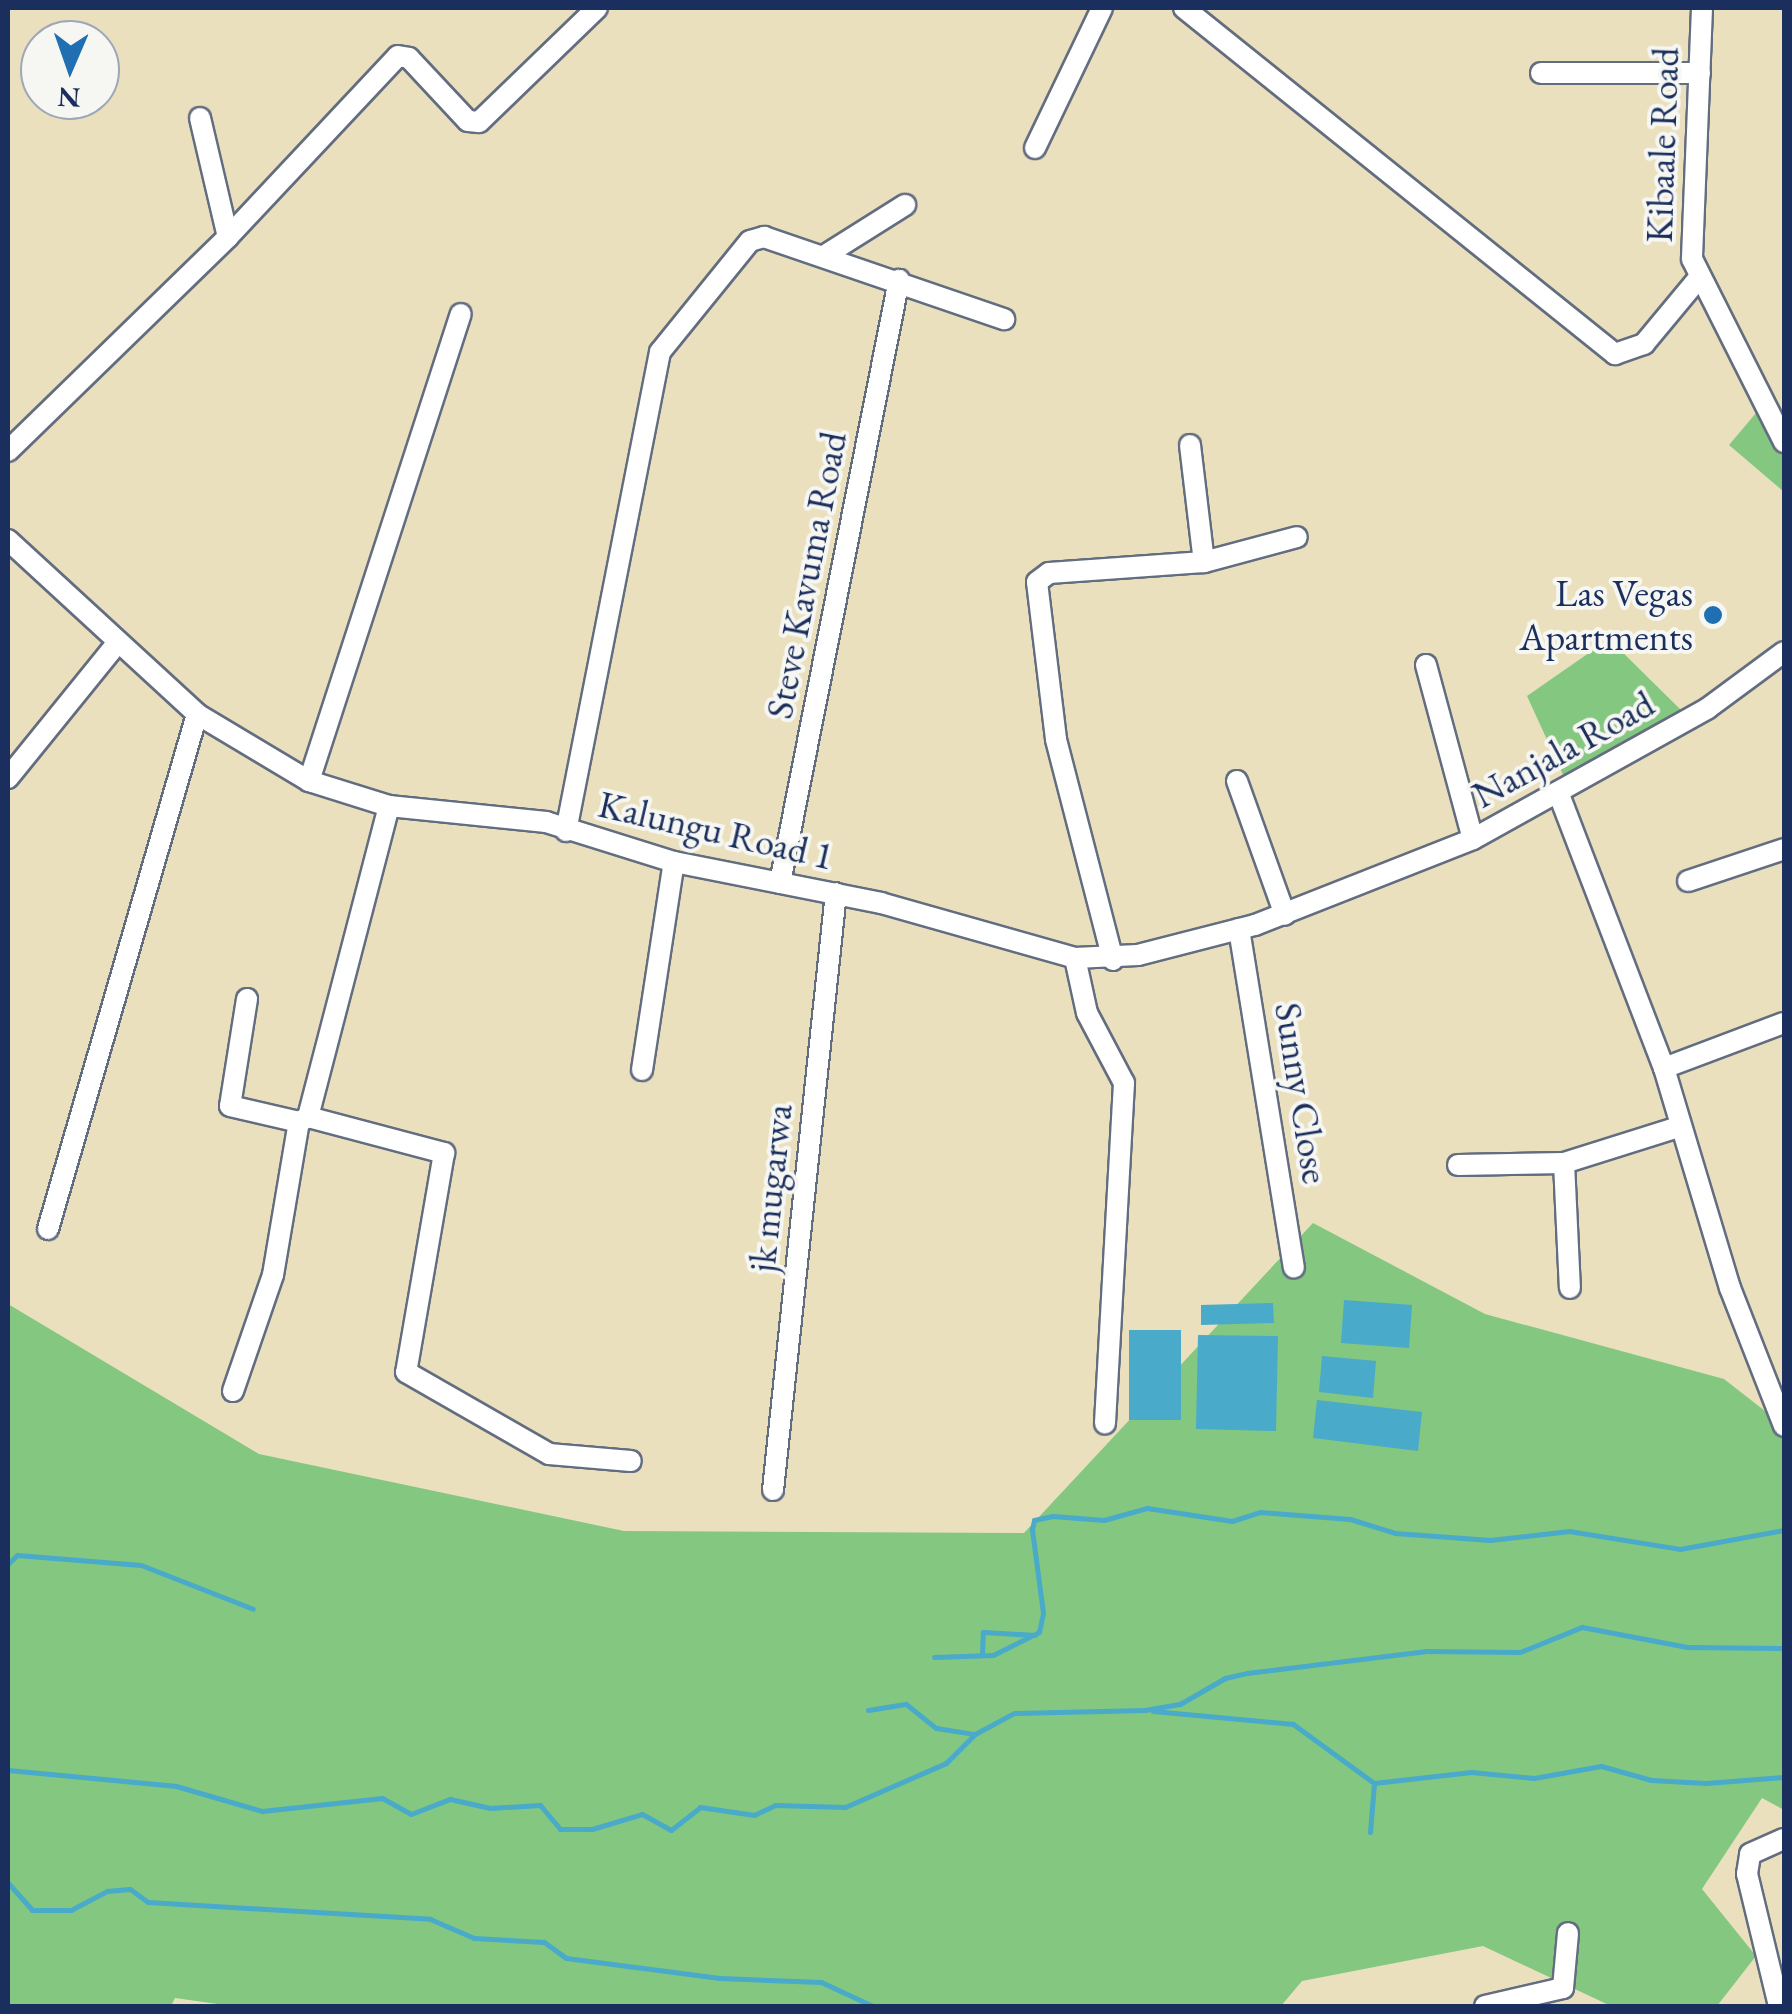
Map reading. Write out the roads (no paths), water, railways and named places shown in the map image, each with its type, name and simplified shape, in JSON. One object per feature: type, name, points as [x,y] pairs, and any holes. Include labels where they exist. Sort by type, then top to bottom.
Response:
[{"type":"street","points":[[8,451],[228,237],[398,56],[409,58],[468,121],[479,122],[598,8]]},
{"type":"street","points":[[1035,148],[1102,8]]},
{"type":"street","points":[[1184,8],[1615,354],[1644,344],[1698,279]]},
{"type":"street","name":"Kibaale Road","points":[[1702,8],[1689,239],[1698,279],[1784,442]]},
{"type":"street","points":[[1541,73],[1700,73]]},
{"type":"street","points":[[200,118],[228,237]]},
{"type":"street","points":[[824,256],[905,205]]},
{"type":"street","points":[[566,830],[660,352],[754,238],[899,280],[1004,319]]},
{"type":"street","name":"Steve Kavuma Road","points":[[780,883],[899,280]]},
{"type":"street","points":[[309,781],[462,314]]},
{"type":"street","points":[[1190,445],[1204,562]]},
{"type":"street","points":[[1113,960],[1056,739],[1036,582],[1049,573],[1204,562],[1297,537]]},
{"type":"street","name":"Kalungu Road 1","points":[[8,540],[115,646],[197,714],[309,781],[388,806],[546,822],[674,862],[836,893],[1075,958],[1113,960],[1239,929],[1284,915],[1473,839]]},
{"type":"street","points":[[8,778],[115,646]]},
{"type":"street","name":"Nanjala Road","points":[[1473,839],[1708,708],[1784,652]]},
{"type":"street","points":[[1426,665],[1473,839]]},
{"type":"street","points":[[48,1228],[197,714]]},
{"type":"street","points":[[1237,782],[1284,915]]},
{"type":"street","points":[[1558,792],[1664,1068],[1678,1126],[1784,1426]]},
{"type":"street","points":[[233,1390],[273,1276],[303,1119],[388,806]]},
{"type":"street","points":[[1688,881],[1784,850]]},
{"type":"street","points":[[642,1070],[674,862]]},
{"type":"street","name":"jk mugarwa","points":[[773,1490],[836,893]]},
{"type":"street","name":"Sunny Close","points":[[1239,929],[1294,1268]]},
{"type":"street","points":[[1075,958],[1087,1013],[1124,1083],[1105,1423]]},
{"type":"street","points":[[247,999],[230,1106],[303,1119],[444,1154],[406,1372],[549,1454],[631,1461]]},
{"type":"street","points":[[1664,1068],[1784,1023]]},
{"type":"street","points":[[1458,1165],[1564,1164],[1678,1126]]},
{"type":"street","points":[[1564,1164],[1570,1288]]},
{"type":"street","points":[[1779,2006],[1747,1874],[1750,1854],[1784,1839]]},
{"type":"street","points":[[1485,2006],[1564,1988],[1568,1933]]},
{"type":"water","points":[[1344,1300],[1412,1305],[1409,1348],[1341,1343]]},
{"type":"water","points":[[1273,1303],[1274,1323],[1201,1325],[1201,1305]]},
{"type":"water","points":[[1129,1330],[1181,1330],[1181,1420],[1129,1420]]},
{"type":"water","points":[[1198,1335],[1278,1336],[1276,1431],[1196,1429]]},
{"type":"water","points":[[1322,1356],[1376,1361],[1373,1398],[1319,1392]]},
{"type":"water","points":[[1317,1400],[1422,1412],[1418,1451],[1313,1438]]},
{"type":"waterway","points":[[934,1657],[993,1655],[1039,1632],[1043,1613],[1032,1529],[1034,1520],[1053,1516],[1104,1520],[1147,1508],[1232,1521],[1260,1512],[1350,1519],[1395,1533],[1490,1540],[1569,1531],[1680,1549],[1784,1530]]},
{"type":"waterway","points":[[8,1564],[17,1555],[141,1565],[253,1609]]},
{"type":"waterway","points":[[868,1710],[906,1704],[936,1728],[975,1734],[1014,1713],[1145,1710],[1180,1704],[1225,1678],[1247,1673],[1425,1651],[1520,1652],[1582,1627],[1687,1647],[1784,1648]]},
{"type":"waterway","points":[[982,1655],[983,1632],[1035,1635]]},
{"type":"waterway","points":[[1153,1711],[1293,1724],[1374,1783]]},
{"type":"waterway","points":[[8,1770],[176,1786],[262,1811],[382,1798],[411,1814],[450,1799],[490,1808],[540,1805],[560,1829],[592,1829],[642,1814],[671,1830],[700,1807],[754,1815],[775,1805],[845,1807],[946,1763],[975,1734]]},
{"type":"waterway","points":[[1374,1783],[1471,1772],[1534,1778],[1601,1766],[1651,1780],[1706,1783],[1784,1777]]},
{"type":"waterway","points":[[1370,1832],[1374,1783]]},
{"type":"waterway","points":[[8,1883],[32,1910],[71,1910],[107,1891],[130,1889],[148,1902],[430,1919],[474,1938],[544,1942],[566,1958],[720,1978],[821,1982],[873,2006]]},
{"type":"place","name":"Las Vegas Apartments","points":[[1713,615]]}]
